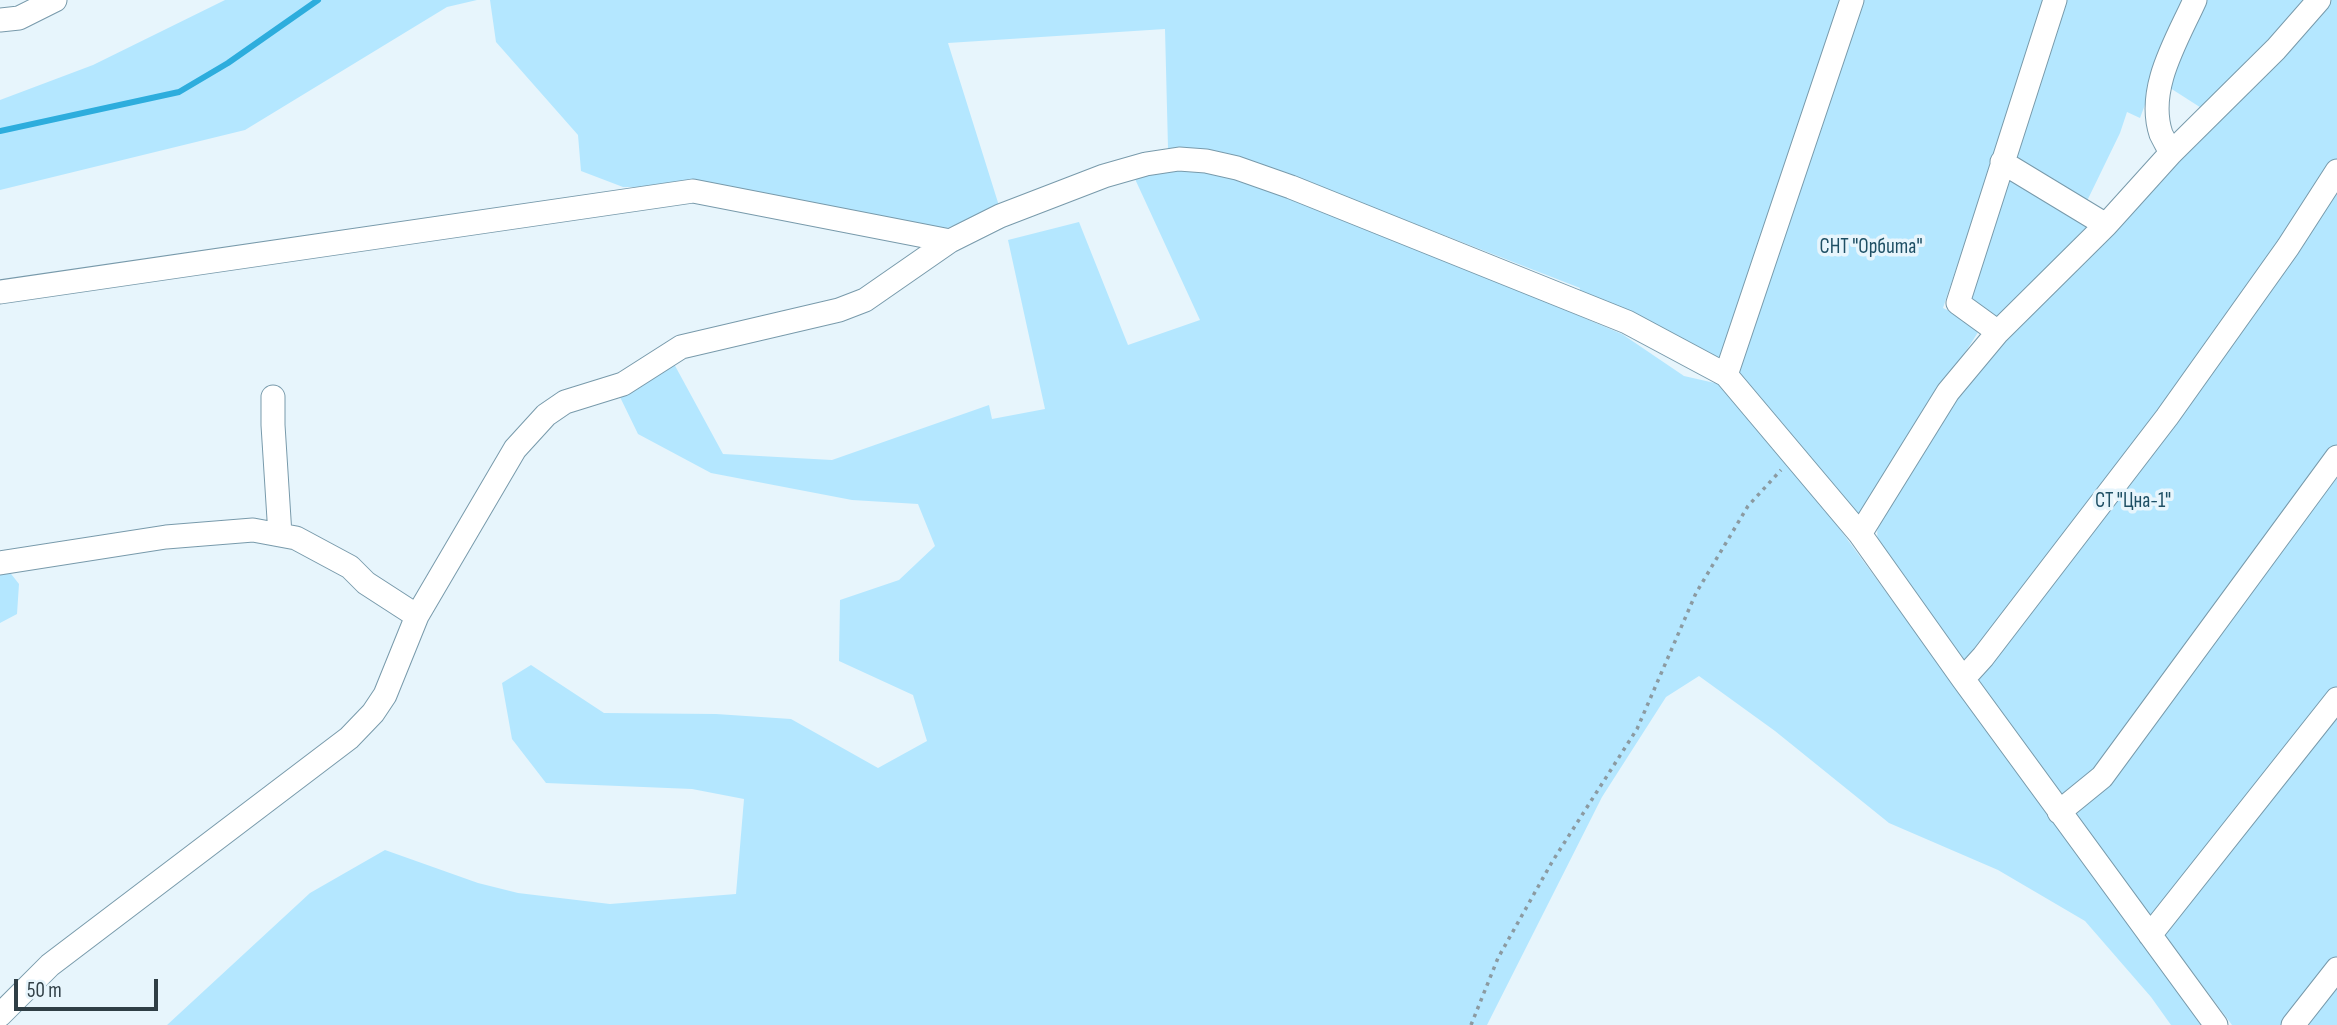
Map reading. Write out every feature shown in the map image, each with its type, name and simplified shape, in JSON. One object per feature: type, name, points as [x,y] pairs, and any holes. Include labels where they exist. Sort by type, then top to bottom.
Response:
[{"type":"street","points":[[0,20],[19,18],[55,0]]},
{"type":"street","points":[[1727,375],[1852,0]]},
{"type":"street","points":[[1998,332],[1958,303],[2054,0]]},
{"type":"street","points":[[2171,153],[2161,133],[2157,99],[2165,69],[2195,0]]},
{"type":"street","points":[[1860,534],[1948,392],[1998,332],[2106,225],[2171,153],[2276,49],[2319,0]]},
{"type":"street","points":[[0,1015],[50,965],[349,738],[373,713],[385,695],[417,616],[515,449],[546,415],[565,402],[623,384],[681,347],[839,310],[865,300],[950,241],[1000,216],[1104,176],[1146,164],[1179,159],[1206,161],[1237,168],[1291,187],[1614,317],[1727,375],[1860,534],[2216,1025]]},
{"type":"street","points":[[2002,162],[2106,225]]},
{"type":"street","points":[[1963,679],[1983,657],[2167,416],[2288,247],[2337,171]]},
{"type":"street","points":[[0,292],[693,191],[950,241]]},
{"type":"street","points":[[273,397],[272,425],[280,535]]},
{"type":"street","points":[[2059,812],[2102,777],[2337,457]]},
{"type":"street","points":[[0,563],[166,537],[253,530],[296,538],[351,567],[366,583],[417,616]]},
{"type":"street","points":[[2150,935],[2337,699]]},
{"type":"street","points":[[2293,1025],[2337,969]]},
{"type":"path","points":[[1471,1025],[1498,958],[1552,862],[1637,729],[1696,593],[1748,506],[1779,471],[1796,457]]},
{"type":"green space","points":[[225,0],[477,0],[447,7],[245,130],[0,190],[0,100],[93,65]]},
{"type":"green space","points":[[490,0],[1844,0],[1724,361],[1578,300],[1580,288],[1292,176],[1221,152],[1168,148],[1165,29],[948,43],[1000,209],[944,229],[691,187],[623,187],[581,171],[578,135],[496,42]]},
{"type":"green space","name":"CНТ \"Орбита\"","points":[[1860,0],[2046,0],[1943,308],[1982,326],[1863,512],[1856,516],[1737,375]]},
{"type":"green space","points":[[2061,0],[2184,0],[2140,118],[2127,112],[2120,133],[2087,201],[2009,161]]},
{"type":"green space","points":[[2201,0],[2305,0],[2206,111],[2167,86]]},
{"type":"green space","name":"СТ \"Цна-1\"","points":[[2328,0],[2337,0],[2337,1025],[2232,1025],[1886,561],[1879,546],[1877,532],[1879,520],[1987,351],[2020,317],[2100,248],[2182,151]]},
{"type":"green space","points":[[1194,169],[1293,195],[1622,334],[1684,376],[1728,386],[1839,528],[2204,1025],[2171,1025],[2151,997],[2085,921],[1998,870],[1889,823],[1775,731],[1699,676],[1666,697],[1602,797],[1487,1025],[167,1025],[310,893],[385,850],[478,883],[518,893],[610,904],[736,894],[744,799],[692,789],[546,783],[512,739],[502,683],[531,665],[604,713],[716,714],[791,719],[878,768],[927,741],[913,695],[839,661],[840,600],[899,580],[935,546],[918,504],[852,500],[711,473],[638,434],[620,397],[673,362],[723,454],[832,460],[989,405],[992,419],[1045,409],[1008,240],[1079,222],[1128,345],[1200,320],[1135,179],[1161,171]]},
{"type":"green space","name":"CНТ \"Орбита\"","points":[[2004,172],[2094,225],[2001,319],[1968,297]]},
{"type":"green space","points":[[0,570],[8,570],[19,584],[17,614],[0,623]]},
{"type":"waterway","points":[[0,131],[179,92],[228,63],[318,0]]}]
